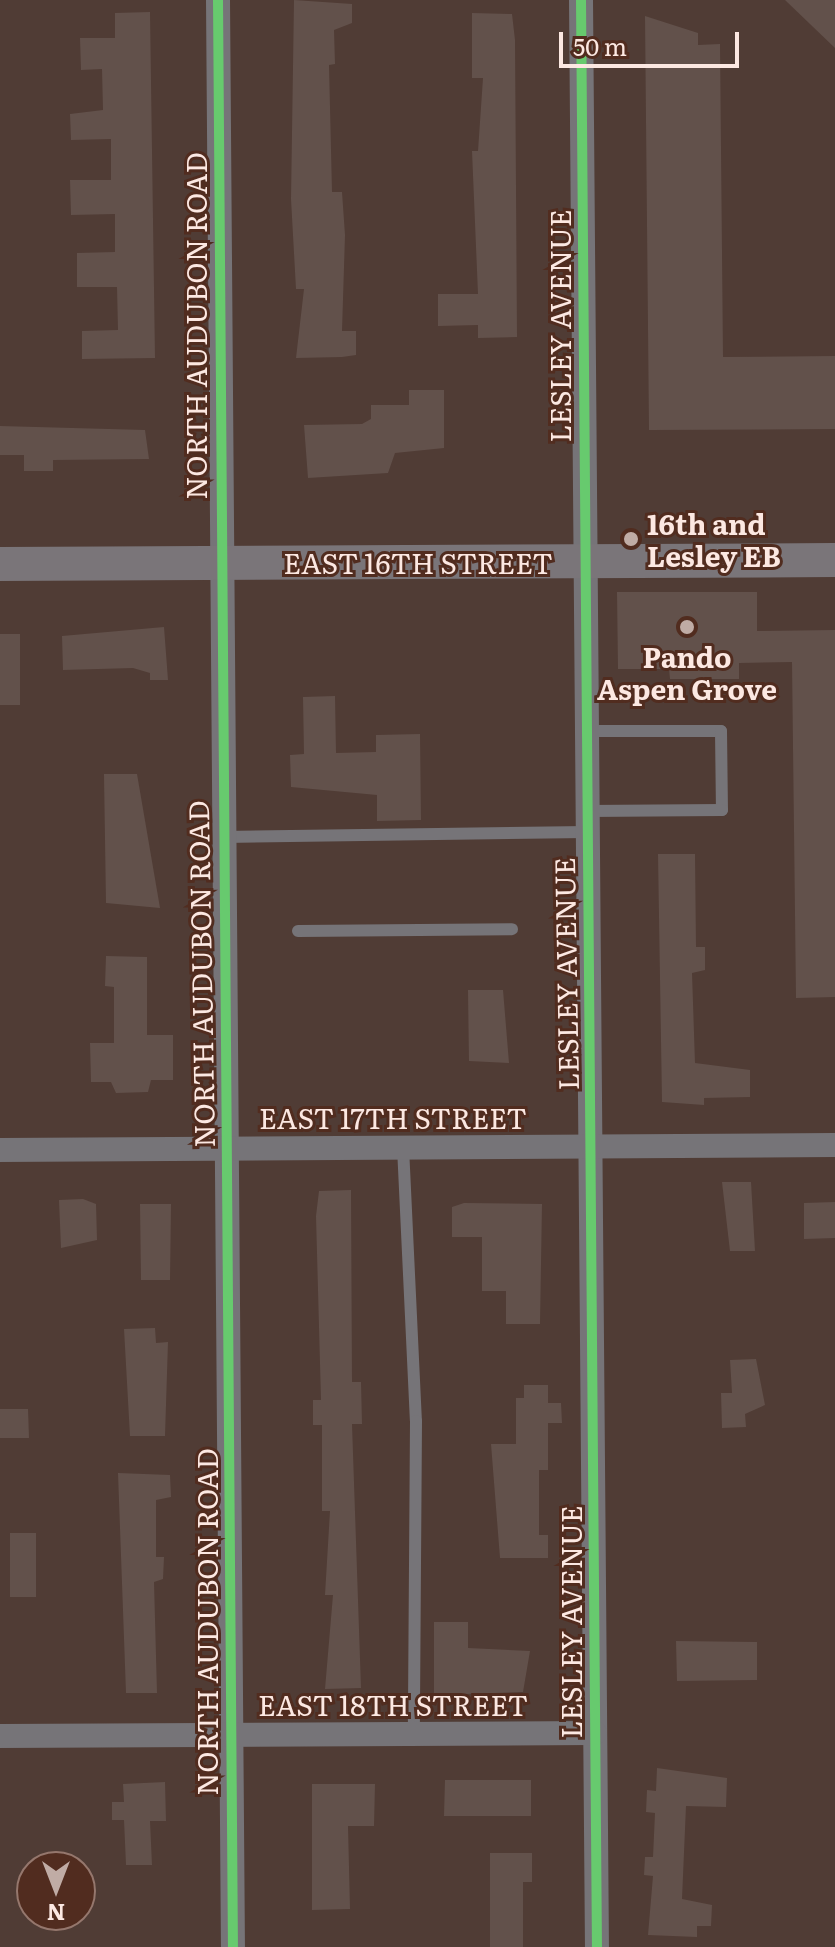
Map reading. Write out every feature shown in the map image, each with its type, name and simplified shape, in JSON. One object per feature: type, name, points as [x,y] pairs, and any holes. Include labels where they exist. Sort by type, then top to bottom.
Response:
[{"type":"main road","name":"EAST 16TH STREET","points":[[0,564],[835,560]]},
{"type":"street","name":"NORTH AUDUBON ROAD","points":[[218,0],[233,1947]]},
{"type":"street","name":"LESLEY AVENUE","points":[[581,0],[597,1947]]},
{"type":"street","name":"EAST 17TH STREET","points":[[0,1150],[835,1145]]},
{"type":"street","name":"EAST 18TH STREET","points":[[0,1736],[595,1733]]},
{"type":"lane","points":[[223,837],[587,821],[722,810],[721,731],[586,731]]},
{"type":"lane","points":[[298,931],[512,929]]},
{"type":"lane","points":[[403,1147],[416,1421],[414,1734]]},
{"type":"building","points":[[294,0],[352,4],[352,23],[334,30],[335,64],[329,65],[332,192],[342,192],[345,235],[342,331],[356,331],[356,355],[296,358],[304,289],[296,289],[291,199]]},
{"type":"building","points":[[785,0],[835,0],[835,48]]},
{"type":"building","points":[[150,12],[155,358],[82,359],[82,331],[118,330],[117,287],[77,287],[77,253],[115,252],[115,214],[71,215],[70,180],[111,180],[111,139],[71,140],[70,114],[103,110],[102,69],[81,70],[80,38],[115,38],[115,13]]},
{"type":"building","points":[[472,13],[512,14],[515,40],[517,337],[478,338],[478,325],[438,326],[438,294],[478,294],[472,151],[478,151],[483,78],[472,78]]},
{"type":"building","points":[[645,16],[698,33],[698,45],[720,44],[723,357],[835,356],[835,429],[649,430]]},
{"type":"building","points":[[409,390],[444,390],[444,448],[395,453],[388,473],[308,478],[304,425],[362,424],[371,419],[371,405],[409,405]]},
{"type":"building","points":[[0,426],[145,430],[149,459],[53,460],[53,471],[24,471],[24,455],[0,455]]},
{"type":"building","points":[[617,592],[757,592],[757,631],[835,630],[835,997],[796,998],[792,662],[739,663],[739,679],[670,679],[669,669],[618,669]]},
{"type":"building","points":[[164,627],[168,680],[150,680],[150,673],[133,668],[63,670],[62,636]]},
{"type":"building","points":[[0,634],[20,634],[20,705],[0,705]]},
{"type":"building","points":[[335,696],[336,753],[376,752],[376,735],[420,734],[421,820],[377,821],[377,795],[291,787],[290,755],[304,754],[303,697]]},
{"type":"building","points":[[104,774],[137,774],[160,908],[106,903]]},
{"type":"building","points":[[658,854],[695,854],[696,947],[705,947],[705,970],[692,973],[695,1063],[750,1070],[750,1097],[704,1098],[704,1105],[662,1102]]},
{"type":"building","points":[[106,956],[147,957],[147,1035],[173,1035],[173,1080],[151,1080],[148,1092],[116,1093],[111,1082],[91,1082],[90,1043],[114,1043],[114,987],[105,986]]},
{"type":"building","points":[[468,990],[503,990],[509,1063],[469,1061]]},
{"type":"building","points":[[722,1182],[751,1182],[755,1251],[730,1251]]},
{"type":"building","points":[[351,1190],[352,1382],[361,1382],[362,1424],[352,1424],[361,1688],[325,1689],[333,1595],[325,1595],[330,1511],[322,1511],[322,1425],[313,1425],[313,1400],[321,1400],[316,1216],[319,1191]]},
{"type":"building","points":[[83,1199],[96,1204],[97,1240],[61,1248],[59,1200]]},
{"type":"building","points":[[835,1202],[835,1238],[804,1239],[804,1203]]},
{"type":"building","points":[[464,1203],[542,1204],[540,1324],[506,1324],[506,1291],[482,1291],[482,1237],[452,1237],[452,1207]]},
{"type":"building","points":[[140,1204],[171,1204],[170,1280],[141,1280]]},
{"type":"building","points":[[155,1328],[156,1343],[168,1342],[165,1436],[130,1436],[124,1329]]},
{"type":"building","points":[[756,1359],[765,1405],[745,1414],[746,1427],[722,1428],[721,1393],[732,1393],[730,1360]]},
{"type":"building","points":[[524,1385],[548,1385],[548,1403],[561,1403],[562,1423],[548,1423],[548,1470],[539,1470],[539,1535],[548,1535],[548,1558],[500,1558],[491,1444],[516,1444],[516,1398],[524,1398]]},
{"type":"building","points":[[0,1409],[28,1409],[29,1438],[0,1438]]},
{"type":"building","points":[[118,1473],[170,1475],[171,1497],[156,1500],[156,1557],[164,1557],[163,1579],[154,1582],[157,1693],[126,1693]]},
{"type":"building","points":[[10,1533],[36,1533],[36,1597],[10,1597]]},
{"type":"building","points":[[434,1622],[468,1622],[468,1648],[530,1651],[523,1692],[434,1695]]},
{"type":"building","points":[[676,1641],[757,1642],[757,1680],[677,1681]]},
{"type":"building","points":[[657,1768],[727,1778],[726,1807],[686,1806],[682,1899],[712,1905],[711,1926],[697,1926],[697,1937],[648,1935],[653,1876],[644,1875],[645,1857],[653,1857],[655,1813],[646,1812],[647,1790],[656,1791]]},
{"type":"building","points":[[445,1780],[531,1780],[531,1816],[444,1816]]},
{"type":"building","points":[[165,1782],[166,1821],[150,1821],[152,1865],[126,1865],[124,1820],[112,1820],[112,1802],[124,1802],[123,1784]]},
{"type":"building","points":[[312,1784],[375,1784],[374,1826],[348,1826],[350,1909],[312,1910]]},
{"type":"building","points":[[490,1853],[532,1853],[532,1882],[523,1882],[523,1947],[490,1947]]},
{"type":"cycle path","points":[[218,0],[233,1947]]},
{"type":"cycle path","points":[[581,0],[597,1947]]},
{"type":"place","name":"16th and Lesley EB","points":[[631,539]]},
{"type":"place","name":"Pando Aspen Grove","points":[[687,627]]}]
